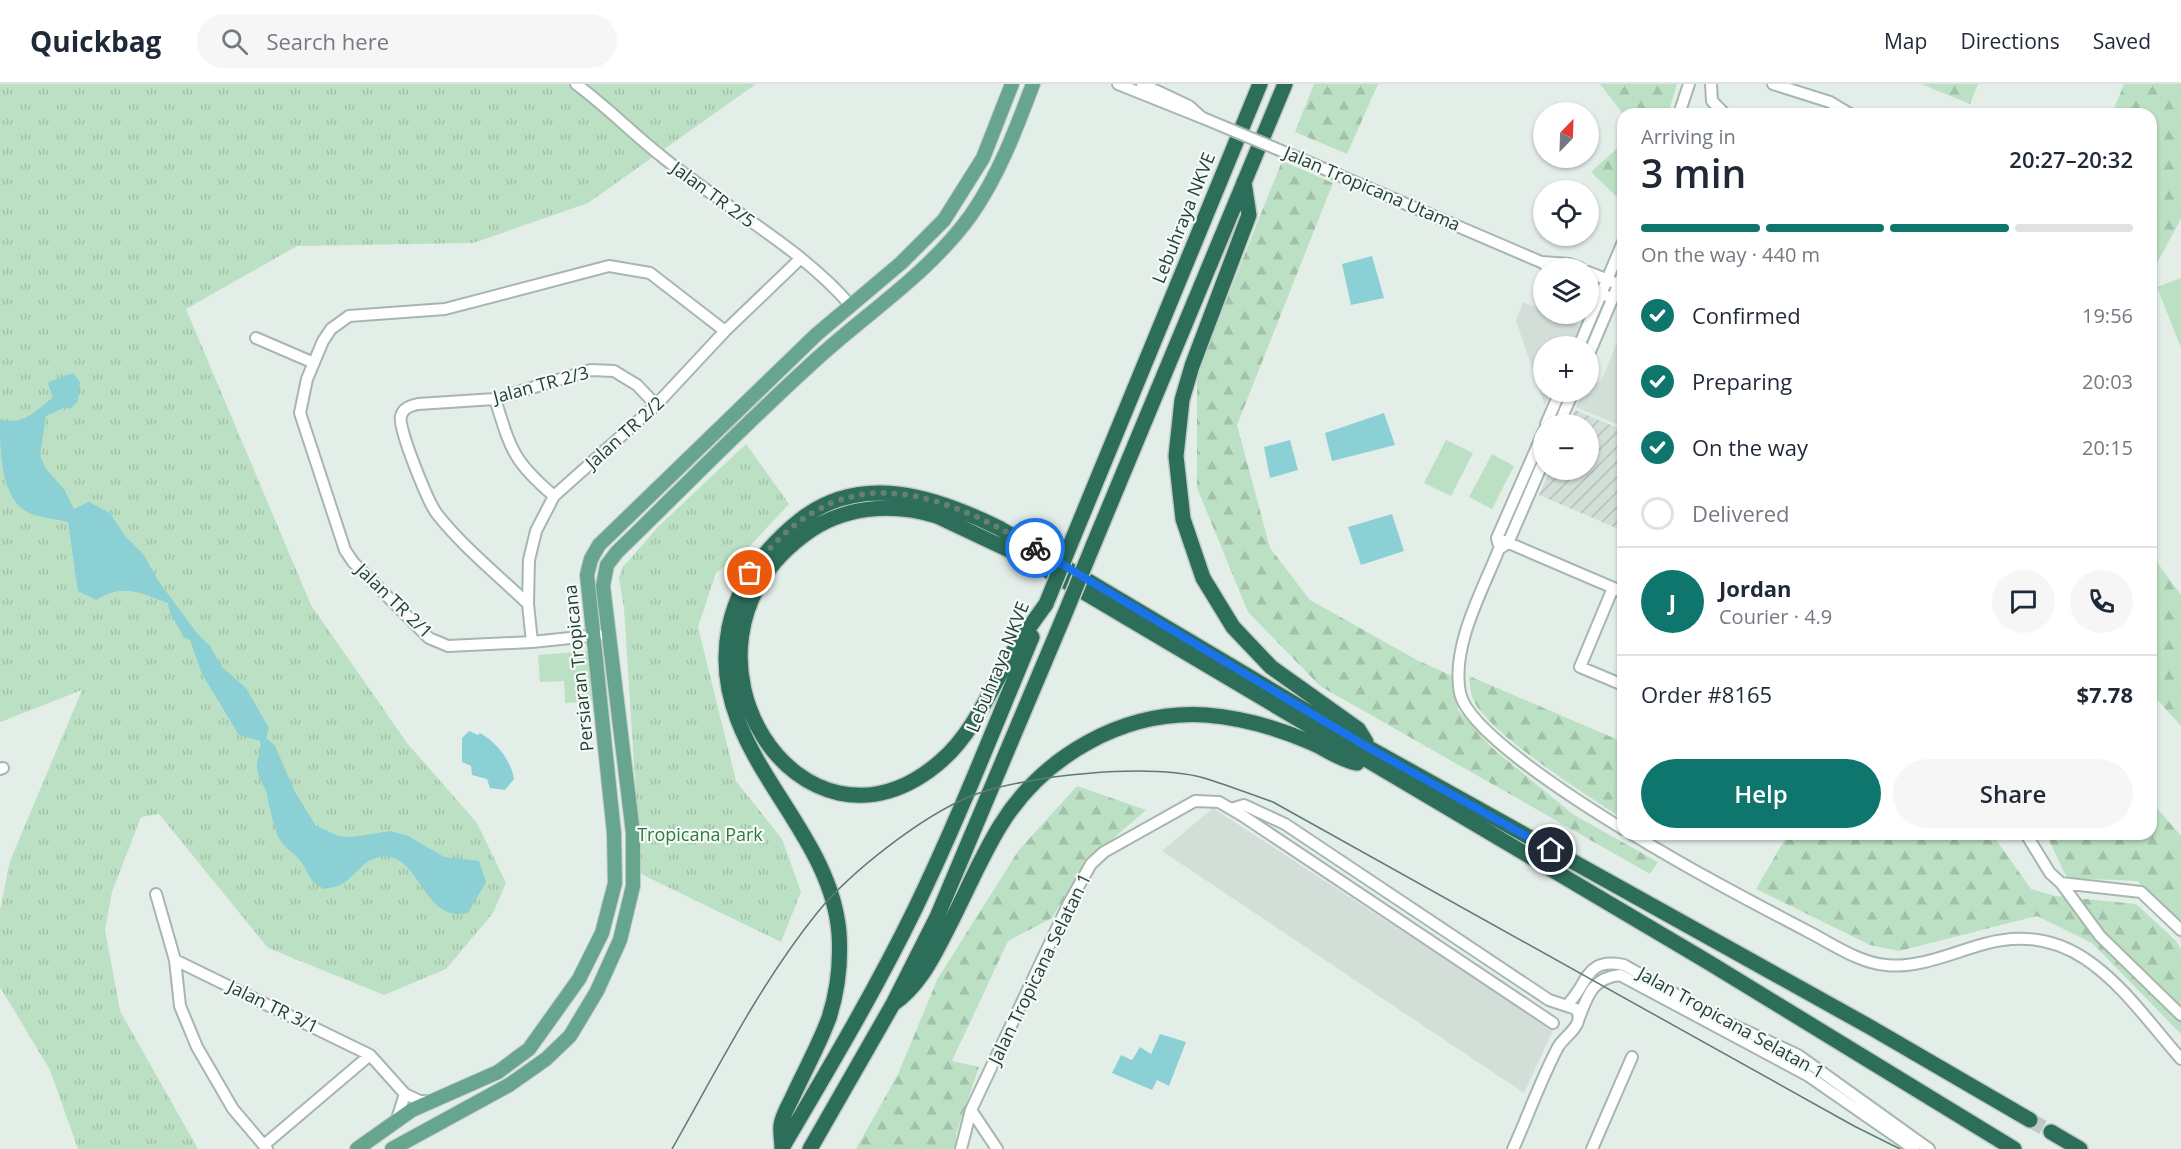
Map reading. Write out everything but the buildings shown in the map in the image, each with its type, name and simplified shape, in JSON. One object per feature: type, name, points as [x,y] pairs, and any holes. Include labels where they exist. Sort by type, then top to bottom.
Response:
[{"type":"highway","name":"Lebuhraya NKVE","points":[[782,1148],[872,992],[914,911],[973,780],[1260,84]]},
{"type":"highway","points":[[810,1149],[892,1004],[957,873],[1285,84]]},
{"type":"highway","points":[[1244,182],[1249,215],[1192,366],[1182,400],[1176,456],[1177,486],[1183,519],[1203,578],[1233,627],[1271,667],[1358,729],[1369,748]]},
{"type":"highway","points":[[782,1148],[781,1124],[828,1018],[836,994],[839,976],[839,931],[835,911],[821,871],[746,740],[730,698],[726,678],[726,657],[732,613],[750,573],[772,544],[816,509],[844,498],[877,493],[911,495],[964,510],[1024,542],[1369,748],[1870,1027],[2031,1120]]},
{"type":"highway","points":[[1046,604],[1008,661],[989,699],[955,747],[930,769],[893,789],[864,795],[849,794],[835,792],[806,780],[778,756],[751,716],[741,683],[741,639],[750,604],[764,576],[786,549],[816,526],[856,511],[899,509],[923,512],[952,521],[1028,559],[1728,974],[2014,1149]]},
{"type":"highway","points":[[892,1004],[903,997],[923,974],[991,842],[1024,793],[1065,756],[1101,735],[1160,719],[1204,715],[1227,717],[1287,733],[1352,763],[1374,764]]},
{"type":"highway","points":[[2051,1132],[2080,1149]]},
{"type":"main road","name":"Persiaran Tropicana","points":[[392,1149],[509,1085],[546,1059],[570,1036],[597,991],[620,940],[633,886],[633,833],[601,634],[587,575],[591,559],[599,544],[817,334],[902,263],[938,226],[956,204],[983,158],[1012,84]]},
{"type":"main road","name":"Persiaran Tropicana","points":[[357,1149],[429,1101],[498,1072],[529,1049],[579,979],[602,933],[615,883],[614,833],[601,634],[604,576],[607,565],[617,552],[808,366],[912,278],[950,240],[970,216],[992,181],[1033,84]]},
{"type":"main road","points":[[851,306],[861,320]]},
{"type":"street","name":"Jalan TR 2/5","points":[[576,84],[603,104],[659,155],[800,259],[851,306]]},
{"type":"street","name":"Jalan Tropicana Utama","points":[[1118,84],[1533,259]]},
{"type":"street","name":"Jalan Tropicana Utama","points":[[1142,84],[1189,106],[1203,118]]},
{"type":"street","points":[[1681,108],[1689,84]]},
{"type":"street","points":[[1711,84],[1712,101],[1719,108]]},
{"type":"street","points":[[1773,84],[1830,102],[1840,108]]},
{"type":"street","points":[[1583,336],[1617,255]]},
{"type":"street","name":"Jalan TR 2/2","points":[[532,642],[528,604],[529,565],[536,531],[554,496],[656,405],[725,331],[800,259]]},
{"type":"street","name":"Jalan TR 2/1","points":[[601,634],[532,642],[448,646],[429,638],[353,562],[345,550],[300,413],[303,393],[314,363],[331,329],[349,316],[445,309],[609,266],[650,273],[725,331]]},
{"type":"street","points":[[1599,276],[1617,279]]},
{"type":"street","points":[[1597,336],[1617,289]]},
{"type":"street","points":[[1600,294],[1613,299]]},
{"type":"street","points":[[256,338],[314,363]]},
{"type":"street","name":"Jalan TR 2/3","points":[[528,604],[447,525],[430,505],[400,420],[406,407],[418,404],[495,399],[591,370],[614,371],[637,385],[656,405]]},
{"type":"street","points":[[495,399],[515,457],[523,469],[554,496]]},
{"type":"street","points":[[1533,460],[1467,633],[1459,663],[1460,694],[1476,722],[1568,795],[1617,825]]},
{"type":"street","points":[[1501,543],[1534,480]]},
{"type":"street","points":[[1501,543],[1617,590]]},
{"type":"street","points":[[1617,592],[1580,667],[1617,682]]},
{"type":"street","name":"Jalan Tropicana Selatan 1","points":[[961,1149],[971,1110],[1069,903],[1091,864],[1104,852],[1195,801],[1219,802],[1231,809],[1555,1025]]},
{"type":"street","name":"Jalan Tropicana Selatan 1","points":[[1231,809],[1244,805],[1285,824],[1549,1000],[1566,1005],[1588,974],[1597,966],[1611,962],[1624,965],[1718,1018],[1798,1055],[1929,1149]]},
{"type":"street","points":[[1642,840],[1700,875],[1856,956],[1886,965],[1913,963],[1998,940],[2035,937],[2055,943],[2076,952],[2104,972],[2180,1056]]},
{"type":"street","points":[[2030,840],[2050,873],[2061,883],[2100,936],[2181,1015]]},
{"type":"street","points":[[2061,883],[2141,892],[2181,930]]},
{"type":"street","points":[[156,894],[175,960],[180,1006],[196,1047],[233,1109],[266,1147],[370,1055]]},
{"type":"street","name":"Jalan TR 3/1","points":[[175,960],[370,1055],[405,1094]]},
{"type":"street","name":"Jalan Tropicana Selatan 1","points":[[1579,1018],[1594,986],[1604,977],[1620,975],[1807,1075],[1914,1149]]},
{"type":"street","points":[[1513,1149],[1558,1047],[1577,1026],[1579,1018],[1575,1009],[1566,1005],[1554,1012],[1558,1047]]},
{"type":"street","points":[[1555,1025],[1563,1031],[1571,1031]]},
{"type":"street","points":[[1592,1149],[1632,1057]]},
{"type":"street","points":[[396,1122],[405,1094],[420,1101],[429,1101]]},
{"type":"street","points":[[971,1110],[998,1149]]},
{"type":"shaded area","points":[[1523,302],[1533,306],[1533,324],[1580,326],[1576,336],[1533,336],[1533,371],[1516,321]]},
{"type":"shaded area","points":[[1617,342],[1617,424],[1599,417],[1599,414],[1592,414],[1576,407],[1578,402],[1599,402],[1599,382]]},
{"type":"shaded area","points":[[1575,410],[1585,414],[1573,414]]},
{"type":"shaded area","points":[[1599,420],[1617,428],[1617,528],[1539,495],[1546,480],[1599,480]]},
{"type":"shaded area","points":[[1213,808],[1553,1030],[1524,1093],[1162,851]]},
{"type":"green space","points":[[0,84],[756,84],[588,203],[473,243],[297,246],[186,309],[311,605],[407,743],[477,823],[506,883],[493,913],[446,969],[384,995],[268,948],[159,814],[141,817],[112,892],[105,930],[120,1011],[198,1149],[78,1149],[50,1070],[0,987],[0,910],[10,861],[82,690],[0,722]]},
{"type":"green space","points":[[1314,84],[1378,84],[1347,154],[1295,132]]},
{"type":"green space","points":[[1600,84],[1677,84],[1670,108],[1618,108]]},
{"type":"green space","points":[[1921,84],[1978,84],[1970,104]]},
{"type":"green space","points":[[2124,84],[2181,84],[2181,219],[2157,263],[2157,108],[2114,108]]},
{"type":"green space","points":[[1617,148],[1617,197],[1591,172],[1599,168],[1599,165]]},
{"type":"green space","points":[[1282,161],[1333,183],[1237,425],[1270,548],[1310,600],[1417,660],[1452,676],[1458,710],[1492,748],[1574,815],[1658,862],[1650,874],[1320,686],[1248,612],[1197,488],[1197,374]]},
{"type":"green space","points":[[2181,278],[2181,348],[2157,287]]},
{"type":"green space","points":[[1446,440],[1473,453],[1451,496],[1424,483]]},
{"type":"green space","name":"Tropicana Park","points":[[746,444],[789,504],[750,546],[716,573],[698,627],[736,781],[782,839],[801,892],[781,942],[641,874],[624,608],[619,578],[622,568],[659,526]]},
{"type":"green space","points":[[1492,454],[1514,466],[1492,509],[1469,497]]},
{"type":"green space","points":[[2157,562],[2181,595],[2181,726],[2157,700]]},
{"type":"green space","points":[[588,651],[592,701],[565,703],[564,681],[540,682],[538,655]]},
{"type":"green space","points":[[1469,676],[1617,739],[1617,815],[1540,763],[1497,729],[1482,713],[1473,699]]},
{"type":"green space","points":[[1077,786],[1146,810],[1086,862],[1052,918],[1008,941],[952,1061],[979,1067],[956,1134],[957,1149],[856,1149],[898,1074],[938,978],[1019,850]]},
{"type":"green space","points":[[2157,808],[2181,836],[2181,939],[2138,881],[2067,878],[2049,840],[2157,840]]},
{"type":"green space","points":[[1785,840],[1996,840],[2031,889],[2055,896],[2136,904],[2175,940],[2181,949],[2181,1034],[2092,943],[2037,916],[1899,951],[1870,945],[1756,889]]},
{"type":"water","points":[[1372,256],[1384,298],[1351,305],[1342,264]]},
{"type":"water","points":[[73,373],[80,382],[78,401],[70,409],[65,407],[46,416],[40,455],[46,469],[64,489],[74,509],[89,502],[110,513],[125,536],[144,555],[157,579],[196,632],[210,646],[222,667],[246,688],[269,728],[266,738],[275,746],[295,792],[316,826],[339,836],[352,837],[390,831],[408,836],[444,857],[479,861],[486,882],[468,913],[453,913],[440,908],[404,864],[393,858],[380,857],[368,861],[347,881],[338,886],[324,889],[315,883],[301,862],[284,845],[277,834],[267,794],[258,772],[260,741],[239,735],[202,674],[190,640],[183,637],[170,612],[168,603],[132,591],[115,592],[96,600],[78,591],[68,522],[31,514],[13,498],[4,474],[0,432],[0,419],[15,421],[29,416],[53,397],[49,382]]},
{"type":"water","points":[[1384,413],[1395,445],[1332,461],[1325,433]]},
{"type":"water","points":[[1290,440],[1298,470],[1270,478],[1264,447]]},
{"type":"water","points":[[1392,514],[1404,551],[1361,565],[1348,527]]},
{"type":"water","points":[[469,731],[486,737],[506,758],[514,779],[505,790],[490,788],[487,779],[472,775],[471,766],[462,762],[462,738]]},
{"type":"water","points":[[1160,1034],[1186,1042],[1169,1086],[1157,1080],[1152,1090],[1112,1073],[1121,1055],[1132,1060],[1140,1047],[1151,1054]]},
{"type":"tunnel","points":[[2030,1120],[2051,1132]]},
{"type":"tram line","points":[[672,1149],[757,998],[776,969],[817,913],[867,863],[909,831],[971,796],[1022,782],[1120,772],[1152,772],[1204,778],[1273,802],[1854,1126],[1900,1149]]},
{"type":"way so far","points":[[750,573],[772,544],[816,509],[844,498],[877,493],[911,495],[948,504],[964,510],[1035,548]]},
{"type":"route","points":[[1035,548],[1369,748],[1551,850]]}]
